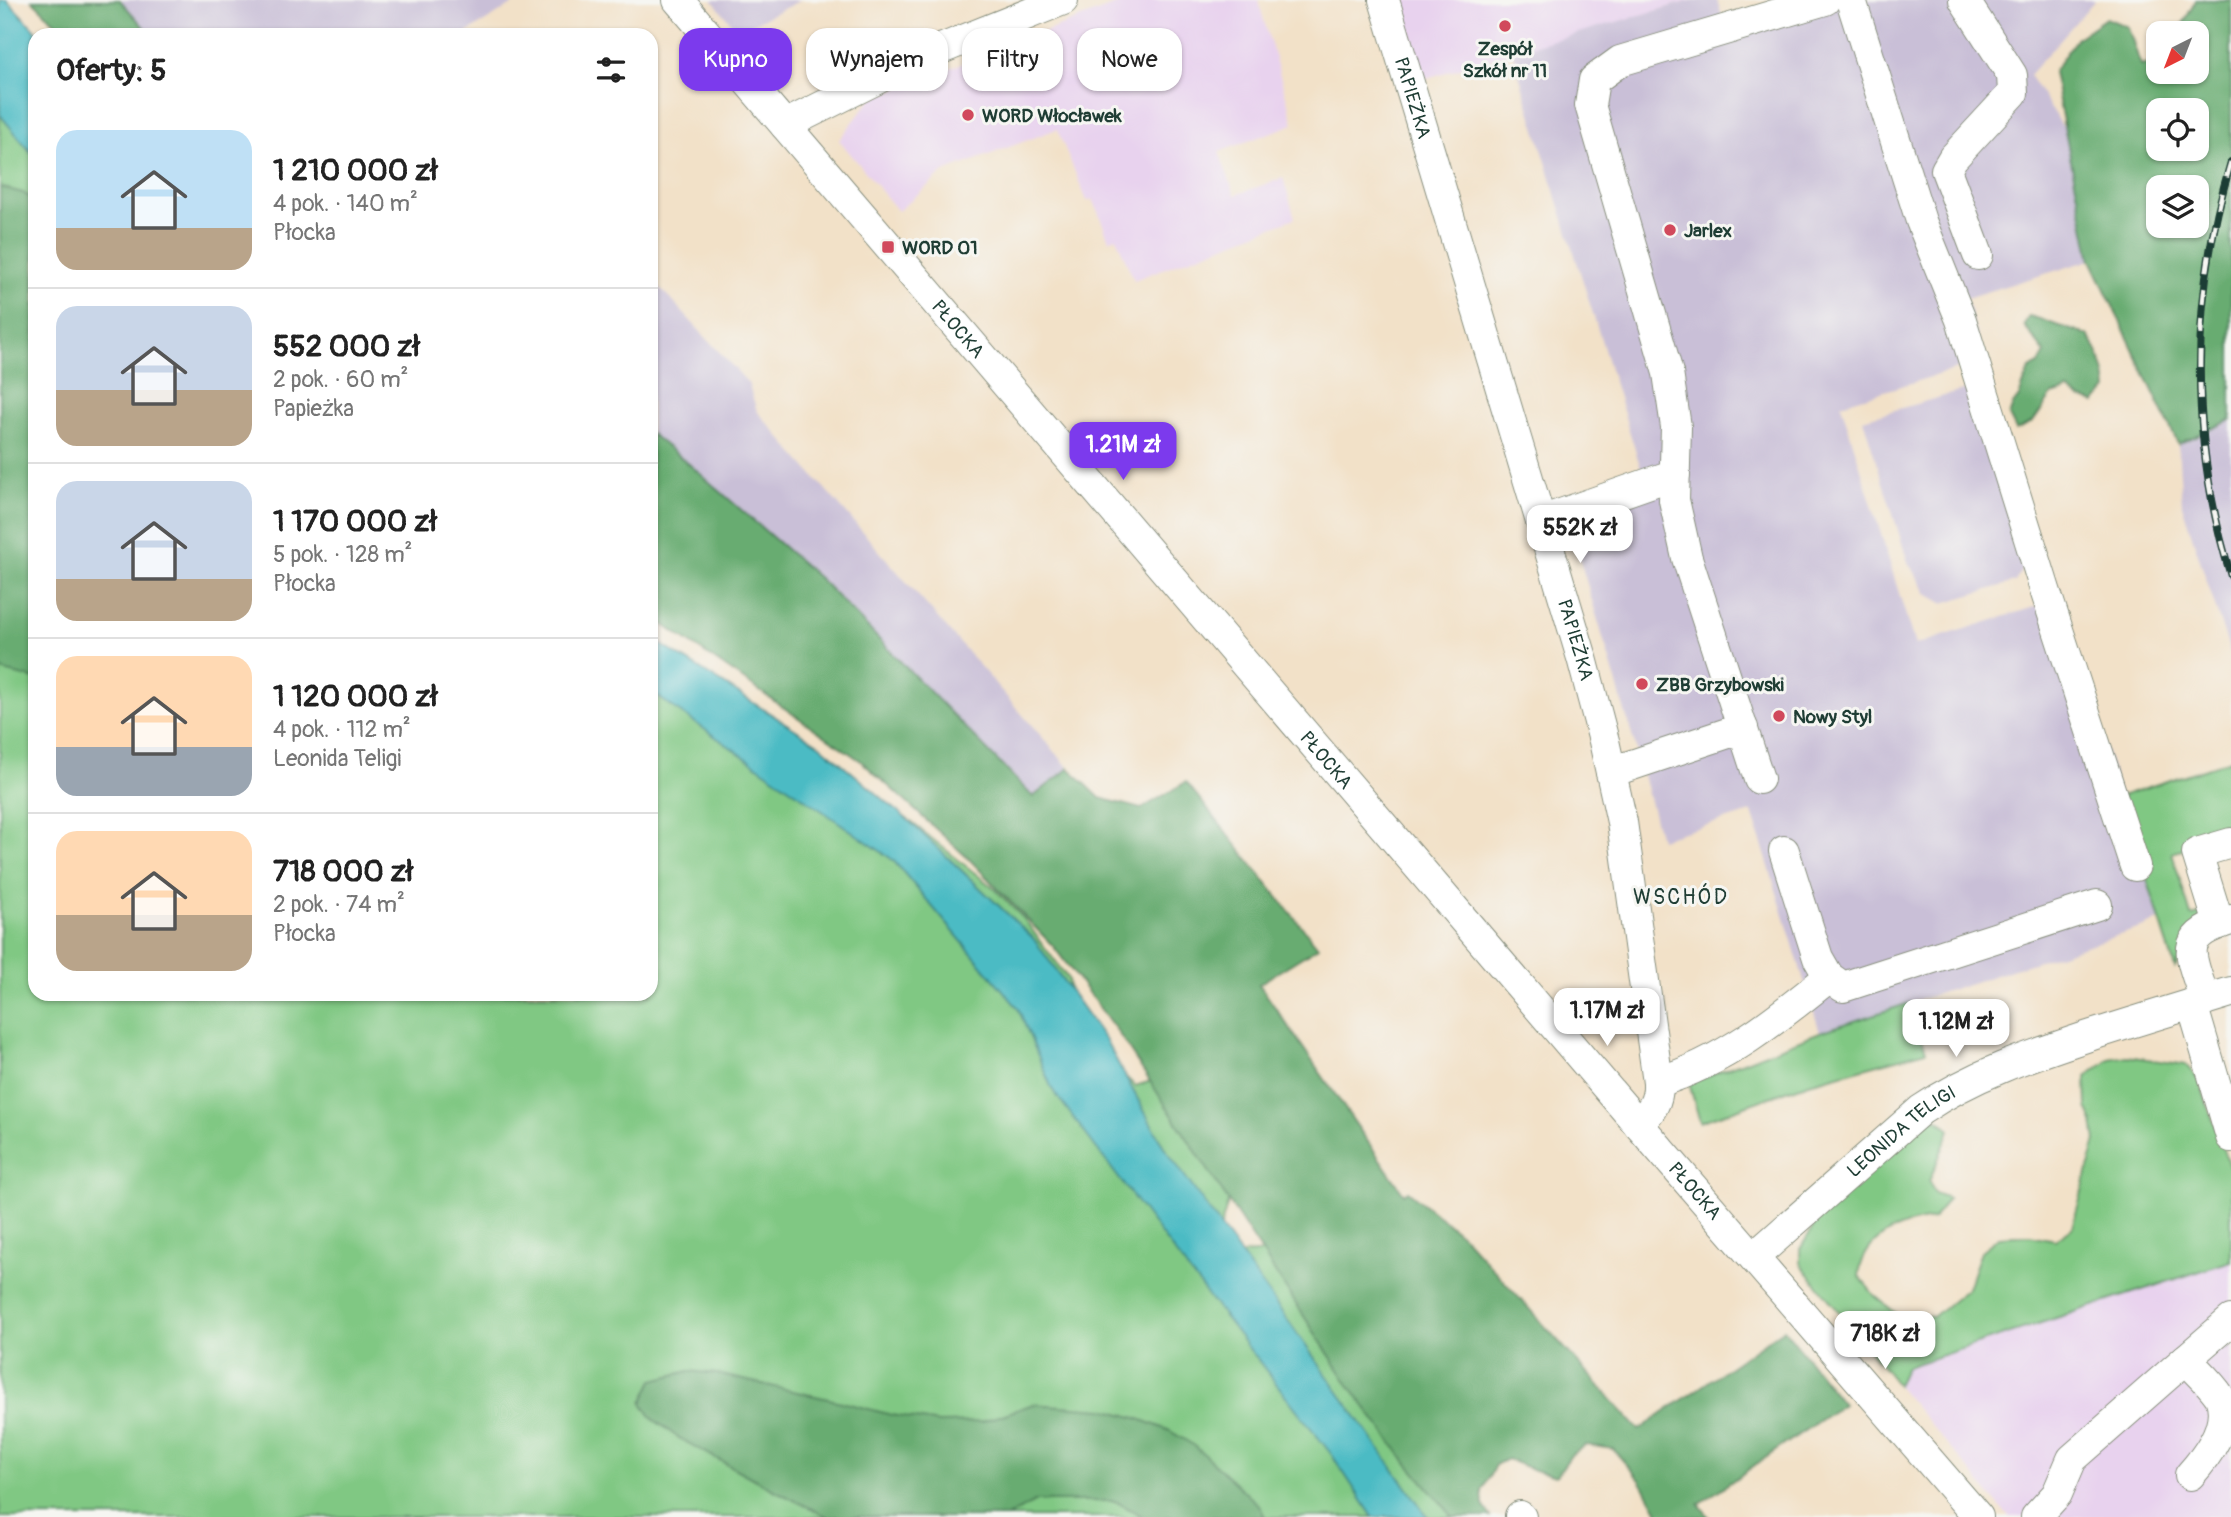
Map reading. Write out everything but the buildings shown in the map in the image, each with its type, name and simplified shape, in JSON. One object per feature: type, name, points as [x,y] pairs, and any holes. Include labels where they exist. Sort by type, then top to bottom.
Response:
[{"type":"street","name":"PŁOCKA","points":[[678,0],[1638,1124],[1978,1517]]},
{"type":"street","points":[[785,125],[921,57],[1063,0]]},
{"type":"street","name":"PAPIEŻKA","points":[[1384,0],[1582,658],[1611,772],[1622,822],[1658,1082],[1653,1108],[1638,1124]]},
{"type":"street","points":[[1759,779],[1687,558],[1674,500],[1676,427],[1668,373],[1590,105],[1594,80],[1620,61],[1825,0]]},
{"type":"street","points":[[1851,0],[1922,221],[1961,320],[2045,590],[2136,866]]},
{"type":"street","points":[[1964,0],[2012,75],[2014,83],[2012,93],[1952,158],[1946,170],[1978,255]]},
{"type":"street","points":[[1541,521],[1675,474]]},
{"type":"street","points":[[1611,772],[1743,728]]},
{"type":"street","points":[[2231,843],[2197,853],[2225,922],[2202,932],[2191,948],[2192,957],[2209,998],[2231,1137]]},
{"type":"street","points":[[1784,851],[1818,958],[1829,978],[1843,987],[2097,905]]},
{"type":"street","points":[[1658,1082],[1678,1076],[1728,1053],[1829,978]]},
{"type":"street","name":"LEONIDA TELIGI","points":[[1754,1257],[1921,1110],[1944,1094],[1972,1079],[2039,1052],[2209,998]]},
{"type":"street","points":[[2036,1517],[2057,1494],[2072,1459],[2231,1320]]},
{"type":"street","points":[[2186,1359],[2220,1397],[2225,1419],[2215,1443],[2190,1475]]},
{"type":"shaded area","points":[[120,0],[520,0],[474,28],[145,28]]},
{"type":"shaded area","points":[[712,0],[801,0],[744,28],[735,28]]},
{"type":"shaded area","points":[[1128,0],[1258,0],[1294,124],[1219,152],[1235,195],[1283,178],[1295,218],[1134,280],[1116,237],[1109,240],[1093,199],[1087,201],[1057,129],[944,172],[898,211],[839,140],[872,98],[890,91],[948,91],[948,69],[962,64],[962,91],[1063,91],[1063,28],[1055,28]]},
{"type":"shaded area","name":"Zespół Szkół nr 11","points":[[1400,0],[1693,0],[1423,79]]},
{"type":"shaded area","points":[[1693,0],[1717,0],[1729,38],[1851,0],[2095,0],[2029,75],[2115,207],[2091,260],[1966,298],[1984,361],[1841,404],[1915,645],[2059,599],[2159,920],[1820,1032],[1752,812],[1660,839],[1569,523],[1642,472],[1512,52]]},
{"type":"shaded area","points":[[658,286],[748,383],[757,411],[1069,768],[1034,797],[820,579],[658,440]]},
{"type":"shaded area","points":[[1969,389],[2025,564],[2015,582],[1943,603],[1927,594],[1908,562],[1863,419]]},
{"type":"shaded area","points":[[2231,420],[2231,655],[2182,505],[2178,444]]},
{"type":"shaded area","points":[[2231,1261],[2231,1517],[2009,1517],[1897,1385],[1906,1367]]},
{"type":"green space","points":[[32,0],[120,0],[145,28],[61,28]]},
{"type":"green space","points":[[2196,0],[2231,0],[2231,420],[2178,444],[2091,260],[2053,72],[2077,38],[2106,18],[2128,27],[2141,66],[2146,65],[2146,84],[2209,84],[2209,21],[2185,21]]},
{"type":"green space","points":[[0,3],[28,42],[28,1001],[658,1001],[658,656],[868,791],[996,890],[1024,919],[1068,979],[1073,1016],[1135,1086],[1175,1074],[1230,1195],[1219,1233],[1231,1255],[1269,1252],[1479,1517],[0,1517]]},
{"type":"green space","points":[[0,187],[28,196],[28,677],[0,670]]},
{"type":"green space","points":[[2029,316],[2088,335],[2101,361],[2107,390],[2095,403],[2068,390],[2052,395],[2033,422],[2016,430],[2009,416],[2013,405],[2019,397],[2029,369],[2039,364],[2045,353],[2024,325]]},
{"type":"green space","points":[[658,440],[820,579],[1033,797],[1069,768],[1100,798],[1141,809],[1186,782],[1318,947],[1259,984],[1404,1194],[1408,1191],[1463,1236],[1639,1430],[1784,1329],[1843,1404],[1699,1504],[1709,1517],[1661,1517],[1640,1480],[1613,1449],[1586,1445],[1572,1454],[1556,1476],[1507,1459],[1495,1465],[1482,1491],[1483,1505],[1491,1517],[1453,1517],[1403,1458],[1349,1385],[1117,1031],[1053,946],[970,860],[861,761],[658,621]]},
{"type":"green space","points":[[2231,760],[2231,835],[2172,853],[2191,916],[2204,913],[2175,968],[2121,796]]},
{"type":"green space","points":[[1910,1003],[1926,1051],[1809,1083],[1700,1122],[1689,1083],[1820,1032]]},
{"type":"green space","points":[[2127,1056],[2186,1065],[2199,1080],[2231,1172],[2231,1261],[1906,1367],[1897,1385],[1800,1263],[1800,1249],[1820,1216],[1929,1117],[1939,1120],[1950,1130],[1929,1182],[1935,1193],[1948,1198],[1934,1219],[1908,1224],[1885,1234],[1868,1251],[1859,1276],[1875,1296],[1898,1315],[1933,1317],[1968,1288],[1981,1251],[1999,1237],[2030,1235],[2055,1240],[2072,1228],[2096,1141],[2087,1107],[2086,1077],[2109,1059]]},
{"type":"green space","points":[[689,1371],[717,1374],[892,1415],[939,1423],[982,1422],[1033,1404],[1104,1409],[1168,1430],[1195,1446],[1260,1506],[1265,1517],[1144,1517],[1115,1501],[1036,1501],[1007,1517],[828,1517],[677,1437],[652,1418],[642,1403],[653,1380]]},
{"type":"water","points":[[0,0],[7,0],[33,28],[28,28],[28,149],[0,115]]},
{"type":"water","points":[[658,642],[820,745],[908,820],[1033,938],[1106,1041],[1164,1147],[1428,1517],[1373,1517],[1332,1455],[1187,1269],[1052,1089],[1018,1008],[893,860],[658,697]]},
{"type":"railway","points":[[2231,162],[2208,265],[2200,369],[2208,473],[2217,525],[2231,576]]},
{"type":"place","name":"Zespół Szkół nr 11","points":[[1505,26]]},
{"type":"place","name":"WORD Włocławek","points":[[968,115]]},
{"type":"place","name":"Jarlex","points":[[1670,230]]},
{"type":"place","name":"WORD 01","points":[[888,247]]},
{"type":"place","name":"ZBB Grzybowski","points":[[1642,684]]},
{"type":"place","name":"Nowy Styl","points":[[1779,716]]},
{"type":"district","name":"WSCHÓD","points":[[1681,897]]}]
